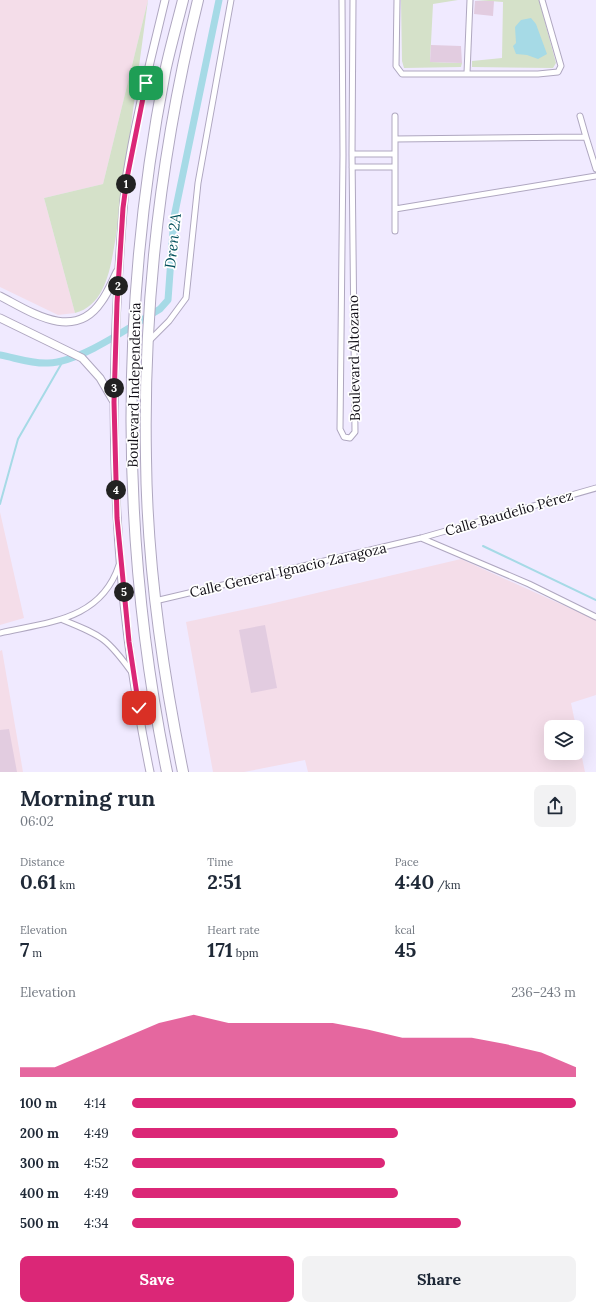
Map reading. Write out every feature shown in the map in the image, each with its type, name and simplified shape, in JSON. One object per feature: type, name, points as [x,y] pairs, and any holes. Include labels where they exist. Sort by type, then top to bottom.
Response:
[{"type":"highway","name":"Boulevard Independencia","points":[[167,772],[149,672],[140,604],[135,546],[130,422],[138,255],[154,135],[166,70],[183,0]]},
{"type":"highway","name":"Boulevard Independencia","points":[[183,772],[155,601],[146,459],[147,343],[149,305],[166,162],[183,64],[198,0]]},
{"type":"main road","name":"Boulevard Independencia","points":[[150,772],[134,677],[121,560],[115,472],[114,402],[119,268],[127,178],[165,0]]},
{"type":"main road","points":[[0,296],[50,321],[70,321],[79,319],[95,309],[101,302],[119,268]]},
{"type":"main road","points":[[0,318],[82,358],[100,378],[114,402]]},
{"type":"street","points":[[147,343],[169,321],[186,298],[198,183],[231,0]]},
{"type":"street","name":"Boulevard Altozano","points":[[342,0],[343,155],[340,429],[344,437],[350,438],[355,432],[352,167],[353,0]]},
{"type":"street","points":[[397,0],[396,66],[402,74],[538,74],[558,72],[561,66],[542,0]]},
{"type":"street","points":[[468,73],[470,0]]},
{"type":"street","points":[[395,116],[395,231]]},
{"type":"street","points":[[580,116],[596,169]]},
{"type":"street","points":[[395,139],[586,137]]},
{"type":"street","points":[[352,154],[395,154]]},
{"type":"street","points":[[352,167],[395,167]]},
{"type":"street","points":[[395,209],[596,176]]},
{"type":"street","name":"Calle Baudelio Pérez","points":[[422,538],[596,488]]},
{"type":"street","points":[[422,538],[529,584],[596,617]]},
{"type":"street","name":"Calle General Ignacio Zaragoza","points":[[155,601],[422,538]]},
{"type":"street","points":[[0,633],[63,620],[90,606],[100,598],[113,580],[121,560]]},
{"type":"street","points":[[63,620],[105,638],[115,649],[134,677]]},
{"type":"shaded area","points":[[0,0],[148,0],[103,184],[44,198],[75,313],[58,315],[0,287]]},
{"type":"shaded area","points":[[0,512],[24,618],[0,625]]},
{"type":"shaded area","points":[[461,559],[596,620],[596,695],[571,703],[575,720],[544,720],[544,760],[582,760],[585,772],[308,772],[305,760],[244,772],[213,772],[186,622],[270,604]]},
{"type":"shaded area","points":[[2,650],[23,772],[0,772],[0,651]]},
{"type":"green space","points":[[148,0],[112,259],[106,282],[101,293],[86,309],[75,313],[44,198],[103,184]]},
{"type":"green space","points":[[401,0],[458,0],[433,4],[430,62],[462,63],[461,67],[404,68],[402,61]]},
{"type":"green space","points":[[475,0],[539,0],[556,63],[553,68],[472,67],[472,61],[502,58],[503,2]]},
{"type":"water","points":[[531,18],[536,24],[547,54],[538,59],[527,55],[516,54],[513,46],[516,43],[515,27],[521,20]]},
{"type":"building","points":[[475,1],[494,1],[493,16],[474,14]]},
{"type":"building","points":[[431,45],[461,46],[462,63],[430,62]]},
{"type":"building","points":[[265,625],[277,688],[251,693],[239,630]]},
{"type":"building","points":[[9,729],[17,772],[0,772],[0,730]]},
{"type":"waterway","name":"Dren 2A","points":[[0,355],[30,362],[42,363],[61,361],[75,357],[121,333],[160,309],[168,300],[174,217],[219,0]]},
{"type":"waterway","points":[[0,504],[18,439],[63,361]]},
{"type":"waterway","points":[[483,546],[596,600]]},
{"type":"route","points":[[139,708],[129,642],[117,518],[114,402],[117,303],[123,208],[136,128],[146,83]]}]
